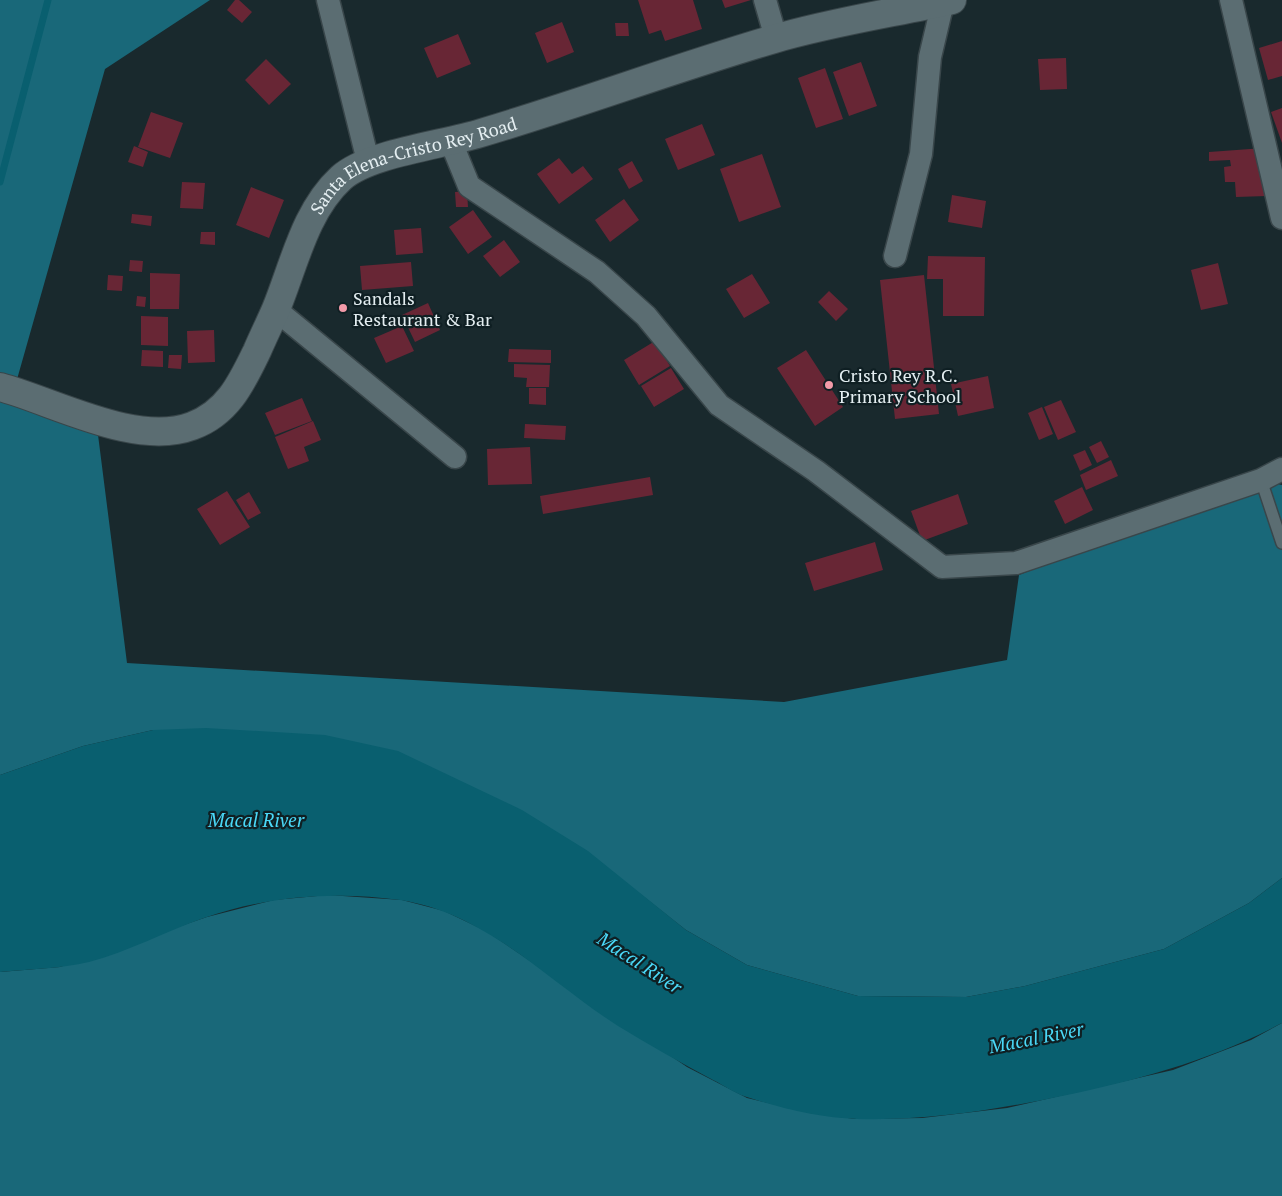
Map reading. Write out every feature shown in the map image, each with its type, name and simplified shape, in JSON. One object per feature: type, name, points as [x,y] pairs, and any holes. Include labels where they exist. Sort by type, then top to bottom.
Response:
[{"type":"main road","name":"Santa Elena-Cristo Rey Road","points":[[0,387],[96,419],[143,431],[170,430],[192,426],[218,410],[240,388],[276,310],[307,228],[321,200],[342,177],[368,161],[451,142],[776,38],[947,1]]},
{"type":"street","points":[[328,0],[368,161]]},
{"type":"street","points":[[765,0],[776,38]]},
{"type":"street","points":[[1231,0],[1282,218]]},
{"type":"street","points":[[896,256],[921,154],[930,57],[947,1]]},
{"type":"street","points":[[451,142],[469,186],[597,272],[646,316],[719,405],[816,471],[942,567],[1016,563],[1261,480],[1282,469]]},
{"type":"street","points":[[276,310],[454,457]]},
{"type":"lane","points":[[1261,480],[1282,543]]},
{"type":"shaded area","points":[[0,0],[210,0],[105,69],[14,390],[96,419],[127,663],[784,702],[1007,660],[1019,575],[1261,480],[1282,485],[1282,878],[1249,903],[1164,949],[1025,986],[966,997],[858,996],[747,965],[686,930],[639,893],[153,730],[83,746],[0,775]]},
{"type":"shaded area","points":[[328,895],[402,900],[444,911],[486,931],[687,1067],[747,1098],[810,1113],[855,1119],[922,1118],[1007,1108],[1173,1070],[1251,1040],[1282,1023],[1282,1196],[0,1196],[0,972],[60,967],[207,917],[274,900]]},
{"type":"water","name":"Macal River","points":[[206,728],[325,735],[398,751],[522,810],[588,851],[686,930],[747,965],[858,996],[966,997],[1025,986],[1164,949],[1249,903],[1282,878],[1282,1023],[1229,1048],[1202,1058],[1147,1076],[1090,1090],[960,1114],[909,1118],[857,1119],[830,1117],[789,1109],[736,1093],[618,1026],[515,951],[488,934],[460,919],[431,907],[400,900],[375,897],[326,896],[276,900],[204,918],[118,953],[89,962],[0,972],[0,775],[83,746],[153,730]]},
{"type":"building","points":[[235,0],[239,0],[252,12],[242,23],[227,10]]},
{"type":"building","points":[[638,0],[693,0],[702,29],[665,41],[661,30],[649,34]]},
{"type":"building","points":[[722,0],[751,0],[725,8]]},
{"type":"building","points":[[562,22],[574,52],[547,63],[535,33]]},
{"type":"building","points":[[615,23],[628,23],[629,36],[616,36]]},
{"type":"building","points":[[458,34],[471,64],[437,78],[424,48]]},
{"type":"building","points":[[1282,41],[1282,76],[1268,80],[1259,48]]},
{"type":"building","points":[[1066,58],[1067,89],[1040,90],[1038,59]]},
{"type":"building","points":[[266,59],[291,84],[269,105],[245,80]]},
{"type":"building","points":[[861,62],[877,106],[849,116],[833,72]]},
{"type":"building","points":[[825,68],[843,119],[816,128],[798,78]]},
{"type":"building","points":[[1282,108],[1282,143],[1271,112]]},
{"type":"building","points":[[151,112],[183,123],[170,158],[138,147]]},
{"type":"building","points":[[702,124],[715,155],[678,170],[665,139]]},
{"type":"building","points":[[134,146],[148,152],[143,167],[128,162]]},
{"type":"building","points":[[1264,148],[1267,196],[1236,197],[1235,182],[1225,182],[1224,167],[1231,166],[1230,160],[1209,161],[1209,152]]},
{"type":"building","points":[[762,154],[781,207],[739,222],[720,169]]},
{"type":"building","points":[[559,158],[572,174],[583,166],[593,179],[559,204],[537,174]]},
{"type":"building","points":[[632,161],[643,181],[629,189],[618,169]]},
{"type":"building","points":[[182,182],[205,183],[203,209],[180,208]]},
{"type":"building","points":[[251,187],[284,200],[269,238],[236,225]]},
{"type":"building","points":[[467,191],[468,207],[456,207],[455,192]]},
{"type":"building","points":[[952,195],[986,201],[982,228],[948,222]]},
{"type":"building","points":[[624,199],[639,220],[610,242],[595,220]]},
{"type":"building","points":[[473,210],[492,237],[468,254],[449,227]]},
{"type":"building","points":[[132,214],[152,216],[151,226],[131,223]]},
{"type":"building","points":[[421,228],[423,253],[396,255],[394,230]]},
{"type":"building","points":[[201,232],[215,232],[215,245],[200,244]]},
{"type":"building","points":[[504,240],[520,262],[500,277],[483,256]]},
{"type":"building","points":[[928,256],[985,257],[984,316],[943,316],[943,279],[927,279]]},
{"type":"building","points":[[130,260],[143,261],[142,272],[129,271]]},
{"type":"building","points":[[411,262],[413,286],[362,290],[360,266]]},
{"type":"building","points":[[1218,263],[1228,304],[1201,310],[1191,270]]},
{"type":"building","points":[[150,273],[180,274],[179,309],[150,309]]},
{"type":"building","points":[[752,274],[770,303],[744,318],[726,289]]},
{"type":"building","points":[[108,275],[123,276],[122,291],[107,290]]},
{"type":"building","points":[[924,275],[939,414],[895,419],[880,280]]},
{"type":"building","points":[[829,291],[848,309],[836,321],[818,302]]},
{"type":"building","points":[[137,296],[146,297],[145,307],[136,306]]},
{"type":"building","points":[[428,303],[440,330],[415,342],[402,315]]},
{"type":"building","points":[[141,316],[168,317],[168,346],[141,345]]},
{"type":"building","points":[[402,326],[414,351],[386,363],[374,338]]},
{"type":"building","points":[[214,330],[215,362],[188,363],[187,331]]},
{"type":"building","points":[[655,341],[670,366],[639,385],[624,360]]},
{"type":"building","points":[[509,349],[551,350],[551,363],[508,362]]},
{"type":"building","points":[[142,350],[163,351],[163,367],[141,366]]},
{"type":"building","points":[[806,350],[843,407],[815,426],[777,368]]},
{"type":"building","points":[[169,355],[182,355],[181,369],[168,368]]},
{"type":"building","points":[[514,364],[550,365],[549,387],[526,387],[527,378],[514,377]]},
{"type":"building","points":[[671,368],[684,389],[654,407],[641,386]]},
{"type":"building","points":[[988,376],[994,408],[958,416],[951,384]]},
{"type":"building","points":[[529,388],[546,388],[546,405],[529,404]]},
{"type":"building","points":[[302,398],[312,421],[275,435],[265,413]]},
{"type":"building","points":[[1061,400],[1076,432],[1058,440],[1044,407]]},
{"type":"building","points":[[1042,407],[1053,434],[1039,440],[1028,413]]},
{"type":"building","points":[[313,421],[321,440],[304,447],[309,461],[288,469],[275,437]]},
{"type":"building","points":[[525,424],[566,426],[565,440],[524,438]]},
{"type":"building","points":[[1101,441],[1109,457],[1097,463],[1089,447]]},
{"type":"building","points":[[530,447],[532,484],[488,485],[487,449]]},
{"type":"building","points":[[1085,450],[1092,465],[1080,471],[1073,455]]},
{"type":"building","points":[[1111,460],[1118,476],[1086,490],[1080,475]]},
{"type":"building","points":[[650,477],[653,495],[543,514],[540,496]]},
{"type":"building","points":[[1082,487],[1093,510],[1065,524],[1054,501]]},
{"type":"building","points":[[227,491],[250,527],[220,545],[197,509]]},
{"type":"building","points":[[249,492],[261,513],[248,520],[236,500]]},
{"type":"building","points":[[958,494],[968,524],[922,541],[911,511]]},
{"type":"building","points":[[875,542],[883,570],[814,591],[805,563]]},
{"type":"waterway","points":[[0,182],[48,0]]},
{"type":"place","name":"Sandals Restaurant & Bar","points":[[343,308]]},
{"type":"place","name":"Cristo Rey R.C. Primary School","points":[[829,385]]}]
